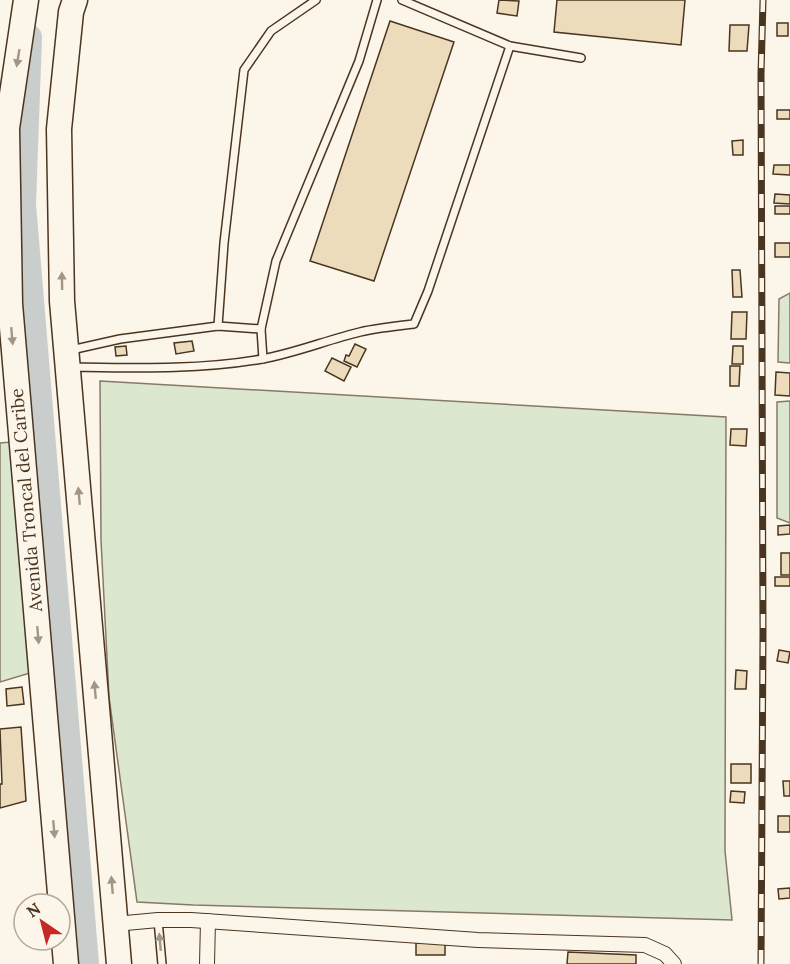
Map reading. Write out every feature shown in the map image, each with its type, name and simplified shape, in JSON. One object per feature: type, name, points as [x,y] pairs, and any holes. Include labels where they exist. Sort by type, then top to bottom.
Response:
[{"type":"highway","name":"Avenida Troncal del Caribe","points":[[26,0],[7,128],[4,211],[12,377],[66,964]]},
{"type":"highway","points":[[75,0],[71,12],[59,129],[62,301],[118,964]]},
{"type":"street","points":[[115,924],[191,920],[478,940],[645,945],[665,954],[674,964]]},
{"type":"street","points":[[207,964],[208,921]]},
{"type":"lane","points":[[218,326],[224,243],[244,70],[271,31],[316,0]]},
{"type":"lane","points":[[263,359],[261,329],[276,261],[359,61],[377,0]]},
{"type":"lane","points":[[402,0],[510,46],[581,58]]},
{"type":"lane","points":[[67,359],[191,367],[263,359],[303,350],[360,332],[414,324],[428,291],[510,46]]},
{"type":"lane","points":[[67,359],[120,339],[218,326],[261,329]]},
{"type":"lane","points":[[158,920],[162,964]]},
{"type":"green space","points":[[790,293],[790,363],[778,362],[779,299]]},
{"type":"green space","points":[[100,381],[726,417],[725,851],[732,920],[137,902],[109,697],[101,540]]},
{"type":"green space","points":[[790,401],[790,523],[777,518],[777,402]]},
{"type":"green space","points":[[11,442],[30,673],[0,682],[0,443]]},
{"type":"building","points":[[499,0],[519,1],[517,16],[497,13]]},
{"type":"building","points":[[557,0],[685,0],[681,45],[554,32]]},
{"type":"building","points":[[390,21],[454,42],[374,281],[310,261]]},
{"type":"building","points":[[777,23],[788,23],[788,36],[777,36]]},
{"type":"building","points":[[730,25],[749,25],[747,51],[729,51]]},
{"type":"building","points":[[777,110],[790,110],[790,119],[777,119]]},
{"type":"building","points":[[743,140],[743,155],[733,155],[732,141]]},
{"type":"building","points":[[774,165],[790,165],[790,175],[773,174]]},
{"type":"building","points":[[775,194],[790,195],[790,204],[774,203]]},
{"type":"building","points":[[775,206],[790,206],[790,214],[775,214]]},
{"type":"building","points":[[775,243],[790,243],[790,257],[775,257]]},
{"type":"building","points":[[732,270],[740,270],[742,297],[733,297]]},
{"type":"building","points":[[732,312],[747,312],[746,339],[731,339]]},
{"type":"building","points":[[192,341],[194,351],[176,354],[174,343]]},
{"type":"building","points":[[355,344],[366,349],[357,367],[344,361]]},
{"type":"building","points":[[126,346],[127,355],[116,356],[115,347]]},
{"type":"building","points":[[733,346],[743,346],[743,364],[732,364]]},
{"type":"building","points":[[332,358],[351,367],[344,381],[325,371]]},
{"type":"building","points":[[730,366],[740,366],[739,386],[730,386]]},
{"type":"building","points":[[776,372],[790,373],[790,396],[775,395]]},
{"type":"building","points":[[731,429],[747,429],[746,446],[730,445]]},
{"type":"building","points":[[790,525],[790,534],[778,535],[778,526]]},
{"type":"building","points":[[781,553],[790,553],[790,575],[781,575]]},
{"type":"building","points":[[775,577],[790,577],[790,586],[775,586]]},
{"type":"building","points":[[779,650],[790,652],[788,663],[777,661]]},
{"type":"building","points":[[736,670],[747,671],[746,689],[735,689]]},
{"type":"building","points":[[22,687],[24,704],[7,706],[6,689]]},
{"type":"building","points":[[21,727],[26,801],[0,808],[0,784],[2,784],[0,729]]},
{"type":"building","points":[[731,764],[751,764],[751,783],[731,783]]},
{"type":"building","points":[[783,781],[790,781],[790,796],[784,796]]},
{"type":"building","points":[[731,791],[745,792],[744,803],[730,802]]},
{"type":"building","points":[[778,816],[790,816],[790,832],[778,832]]},
{"type":"building","points":[[790,888],[790,898],[779,899],[778,889]]},
{"type":"building","points":[[445,942],[445,955],[416,955],[416,943]]},
{"type":"building","points":[[568,952],[636,955],[636,964],[567,964]]},
{"type":"waterway","points":[[29,37],[23,204],[86,964]]},
{"type":"railway","points":[[761,964],[763,632],[761,74],[763,0]]}]
